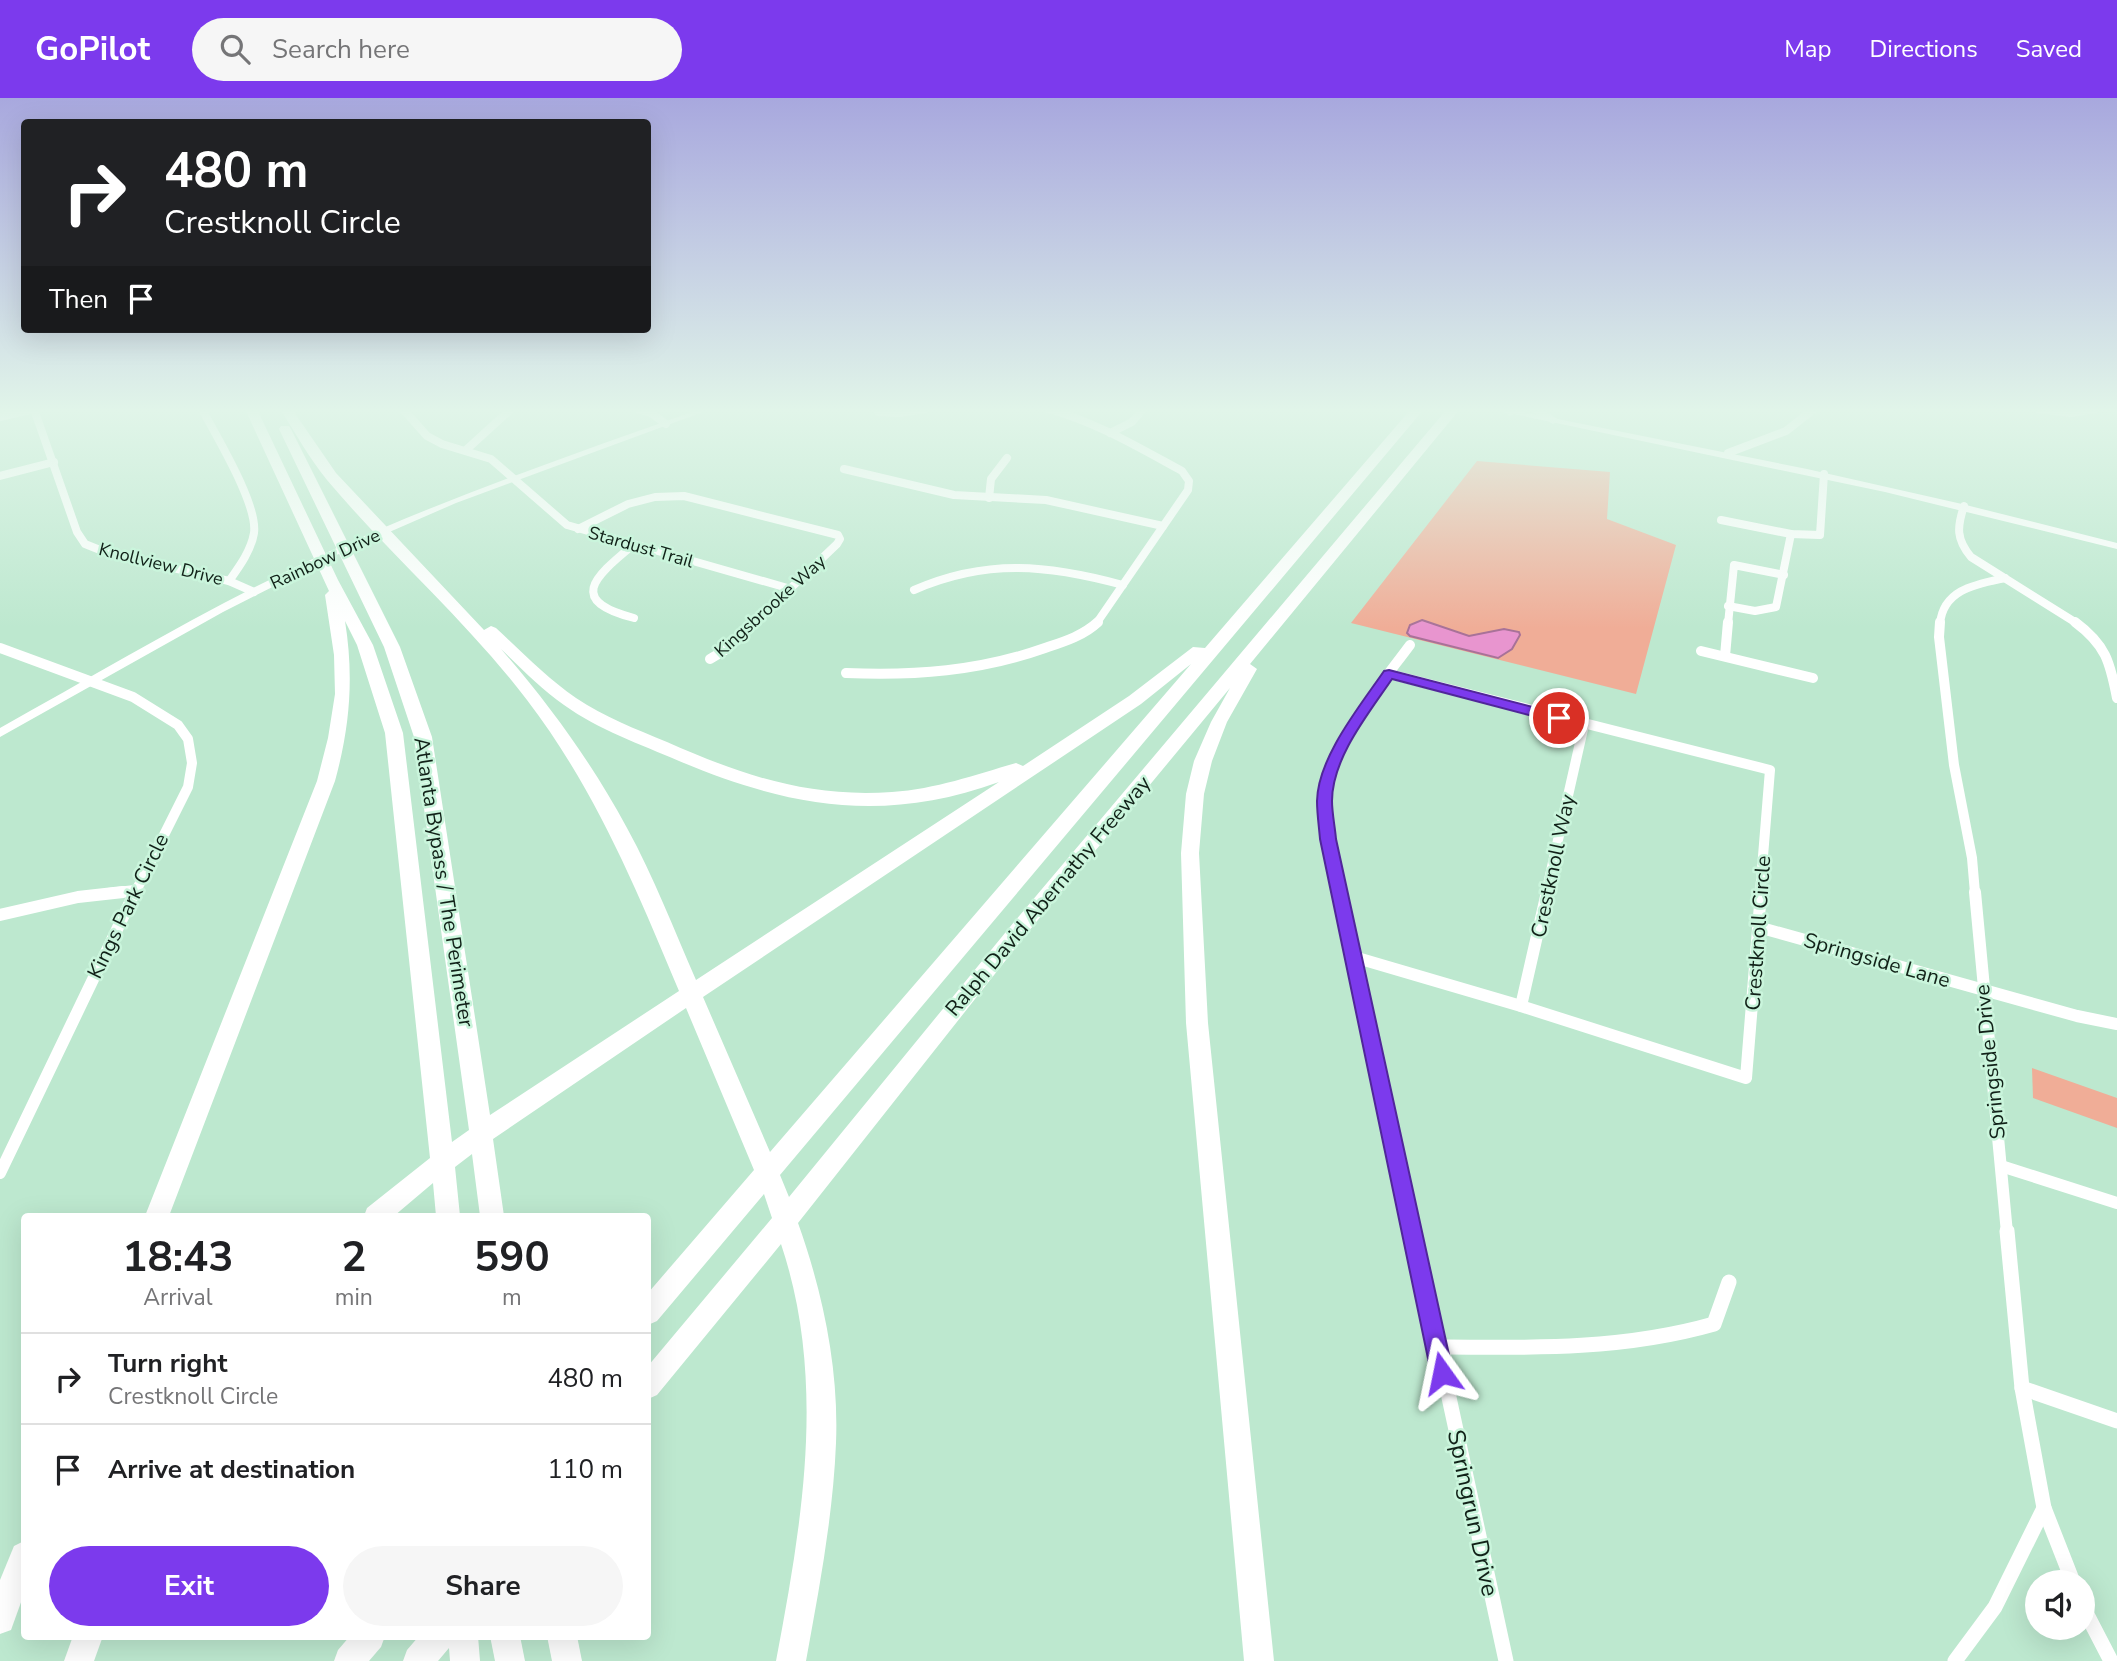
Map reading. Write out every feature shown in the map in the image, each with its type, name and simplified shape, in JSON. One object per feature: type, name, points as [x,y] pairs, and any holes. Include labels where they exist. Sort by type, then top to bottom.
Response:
[{"type":"highway","name":"Atlanta Bypass / The Perimeter","points":[[285,482],[365,645],[394,733],[447,1212]]},
{"type":"highway","name":"Atlanta Bypass / The Perimeter","points":[[311,482],[392,647],[423,737],[492,1213]]},
{"type":"highway","points":[[337,482],[400,548],[545,711],[585,771],[618,830],[683,974],[786,1220],[803,1272],[814,1329],[821,1398],[822,1442],[813,1542],[791,1661]]},
{"type":"highway","name":"Ralph David Abernathy Freeway","points":[[651,1308],[1356,482]]},
{"type":"highway","name":"Ralph David Abernathy Freeway","points":[[651,1382],[817,1182],[1021,927],[1394,482]]},
{"type":"highway","points":[[380,1213],[422,1177],[500,1121],[1065,747],[1178,669],[1214,636],[1313,532]]},
{"type":"highway","points":[[400,548],[572,703],[615,727],[764,787],[812,797],[864,800],[912,797],[995,778],[1065,747]]},
{"type":"highway","points":[[158,1213],[326,781],[336,748],[343,703],[343,664],[331,580]]},
{"type":"highway","points":[[1259,1661],[1197,1023],[1190,853],[1195,794],[1203,761],[1219,722],[1271,630]]},
{"type":"highway","points":[[0,1619],[21,1564]]},
{"type":"highway","points":[[79,1661],[87,1640]]},
{"type":"highway","points":[[349,1661],[367,1640]]},
{"type":"highway","points":[[418,1661],[436,1640]]},
{"type":"highway","points":[[430,1661],[445,1640]]},
{"type":"highway","points":[[463,1640],[464,1661]]},
{"type":"highway","points":[[563,1640],[567,1661]]},
{"type":"main road","points":[[1859,482],[1964,506],[2117,547]]},
{"type":"street","name":"Knollview Drive","points":[[61,482],[77,532],[85,544],[105,552],[229,581],[254,592]]},
{"type":"street","points":[[229,581],[244,558],[254,529],[238,482]]},
{"type":"street","name":"Rainbow Drive","points":[[0,733],[254,592],[416,516],[509,482]]},
{"type":"street","name":"Stardust Trail","points":[[520,482],[567,525],[632,546],[791,589]]},
{"type":"street","points":[[899,482],[954,495],[1046,500],[1163,526]]},
{"type":"street","points":[[989,498],[991,482]]},
{"type":"street","points":[[846,673],[936,673],[984,666],[1041,650],[1090,630],[1188,491],[1190,482]]},
{"type":"street","points":[[1721,520],[1791,534],[1820,535],[1823,482]]},
{"type":"street","name":"Kingsbrooke Way","points":[[578,529],[620,507],[665,495],[684,496],[838,535],[840,539],[837,544],[791,589],[725,650],[710,659]]},
{"type":"street","points":[[1964,506],[1956,535],[1960,545],[1971,556],[2077,623],[2096,638],[2107,654],[2117,698]]},
{"type":"street","points":[[1728,606],[1755,611],[1776,607],[1791,534]]},
{"type":"street","points":[[632,546],[593,580],[591,592],[594,600],[608,611],[634,618]]},
{"type":"street","points":[[1726,656],[1728,606],[1734,565],[1784,575]]},
{"type":"street","points":[[914,590],[933,580],[965,573],[1038,568],[1060,570],[1123,585]]},
{"type":"street","name":"Springside Drive","points":[[2005,578],[1970,586],[1948,600],[1941,614],[1939,637],[1954,765],[1972,858],[2022,1388],[2044,1508],[2068,1570]]},
{"type":"street","name":"Springrun Drive","points":[[1410,645],[1347,735],[1333,766],[1324,799],[1328,839],[1506,1661]]},
{"type":"street","name":"Kings Park Circle","points":[[0,648],[129,696],[176,722],[188,737],[191,757],[188,787],[135,890],[0,1173]]},
{"type":"street","points":[[1701,651],[1813,678]]},
{"type":"street","name":"Crestknoll Circle","points":[[1354,957],[1521,1006],[1746,1078],[1770,770],[1389,674]]},
{"type":"street","name":"Crestknoll Way","points":[[1521,1006],[1584,725]]},
{"type":"street","points":[[0,915],[78,897],[135,890]]},
{"type":"street","name":"Springside Lane","points":[[1758,927],[2077,1016],[2117,1024]]},
{"type":"street","points":[[2001,1166],[2117,1203]]},
{"type":"street","points":[[1437,1347],[1585,1347],[1686,1333],[1714,1324],[1729,1282]]},
{"type":"street","points":[[2022,1388],[2117,1422]]},
{"type":"street","points":[[1955,1661],[1974,1640],[2012,1581],[2044,1508]]},
{"type":"street","points":[[2095,1630],[2111,1661]]},
{"type":"shaded area","points":[[1461,482],[1609,482],[1607,519],[1676,545],[1636,694],[1351,623]]},
{"type":"shaded area","points":[[1422,620],[1469,636],[1504,629],[1519,632],[1520,635],[1512,649],[1498,658],[1410,636],[1407,633],[1410,625]]},
{"type":"shaded area","points":[[2032,1068],[2117,1098],[2117,1128],[2033,1098]]},
{"type":"route","points":[[1442,1373],[1328,839],[1324,799],[1333,766],[1347,735],[1389,674],[1559,718]]}]
